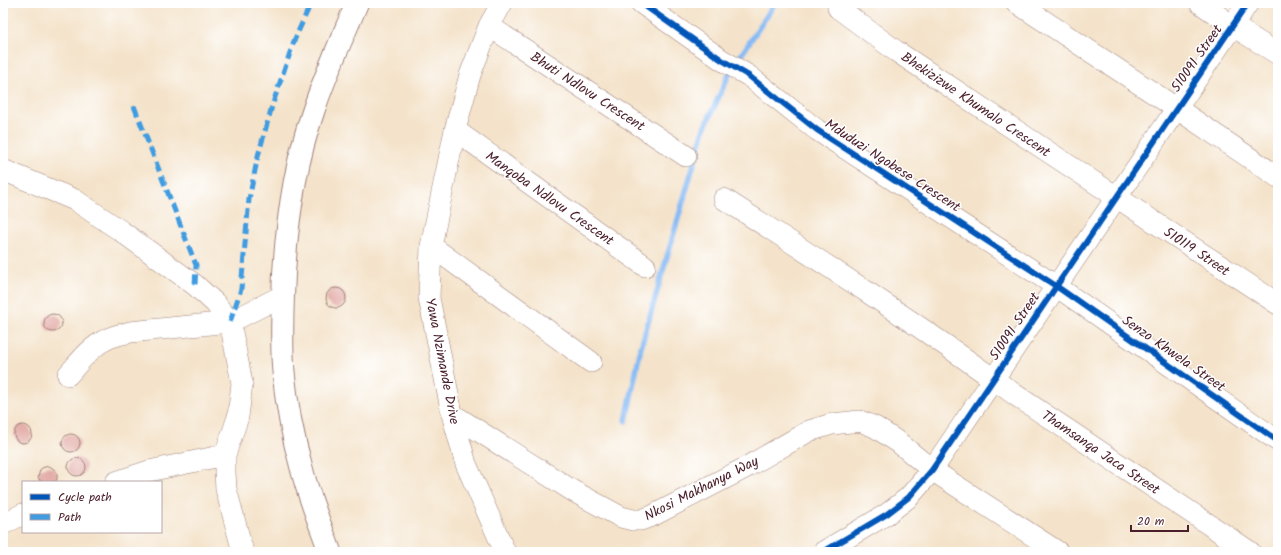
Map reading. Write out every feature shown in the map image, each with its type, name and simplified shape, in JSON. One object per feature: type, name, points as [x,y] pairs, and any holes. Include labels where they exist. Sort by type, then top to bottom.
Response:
[{"type":"main road","points":[[330,552],[301,468],[290,416],[284,377],[281,326],[282,296],[289,218],[297,169],[312,112],[335,53],[358,3]]},
{"type":"street","name":"Yawa Nzimande Drive","points":[[502,3],[489,26],[470,75],[455,130],[431,246],[429,298],[452,414],[466,464],[505,552]]},
{"type":"street","name":"Mduduzi Ngobese Crescent","points":[[641,3],[722,60],[749,76],[817,130],[1056,286]]},
{"type":"street","points":[[1017,3],[1278,177]]},
{"type":"street","points":[[1200,3],[1278,54]]},
{"type":"street","name":"510091 Street","points":[[832,550],[887,514],[909,497],[932,470],[1248,3]]},
{"type":"street","name":"Bhekizizwe Khumalo Crescent","points":[[838,8],[896,51],[1117,197]]},
{"type":"street","name":"Bhuti Ndlovu Crescent","points":[[489,26],[686,156]]},
{"type":"street","name":"Manqoba Ndlovu Crescent","points":[[455,130],[645,266]]},
{"type":"street","points":[[3,170],[75,200],[195,285],[215,302],[230,322],[242,383],[238,417],[225,455],[224,472],[226,489],[243,552]]},
{"type":"street","name":"510119 Street","points":[[1117,197],[1278,304]]},
{"type":"street","points":[[724,199],[851,281],[993,379]]},
{"type":"street","points":[[431,246],[591,362]]},
{"type":"street","name":"Senzo Khwela Street","points":[[1056,286],[1278,441]]},
{"type":"street","points":[[68,375],[86,354],[101,342],[114,336],[130,332],[230,322],[282,296]]},
{"type":"street","name":"Thamsanqa Jaca Street","points":[[993,379],[1250,552]]},
{"type":"street","name":"Nkosi Makhanya Way","points":[[452,414],[573,491],[621,517],[633,520],[641,520],[652,516],[745,468],[809,431],[832,424],[860,421],[898,442],[932,470],[1058,552]]},
{"type":"street","points":[[119,481],[150,471],[225,455]]},
{"type":"street","points":[[3,524],[22,514]]},
{"type":"building","points":[[336,288],[343,291],[346,298],[343,305],[336,308],[329,305],[326,298],[329,291]]},
{"type":"building","points":[[49,314],[57,314],[62,319],[60,330],[57,332],[49,332],[44,327],[44,319]]},
{"type":"building","points":[[19,425],[27,425],[32,430],[30,441],[27,443],[19,443],[14,438],[14,430]]},
{"type":"building","points":[[67,434],[75,434],[80,439],[78,450],[75,452],[67,452],[62,447],[62,439]]},
{"type":"building","points":[[73,458],[81,458],[86,463],[84,474],[81,476],[73,476],[68,471],[68,463]]},
{"type":"building","points":[[48,466],[56,471],[57,479],[56,481],[40,481],[38,477],[42,468]]},
{"type":"waterway","points":[[736,63],[775,3]]},
{"type":"waterway","points":[[626,421],[641,347],[704,129],[731,70]]},
{"type":"marked path","points":[[230,322],[241,289],[249,199],[258,156],[272,106],[294,41],[311,3]]},
{"type":"marked path","points":[[134,106],[196,265],[195,285]]},
{"type":"cycle path","points":[[641,3],[722,60],[749,76],[817,130],[1056,286],[1278,441]]},
{"type":"cycle path","points":[[823,552],[887,514],[909,497],[932,470],[1248,3]]}]
